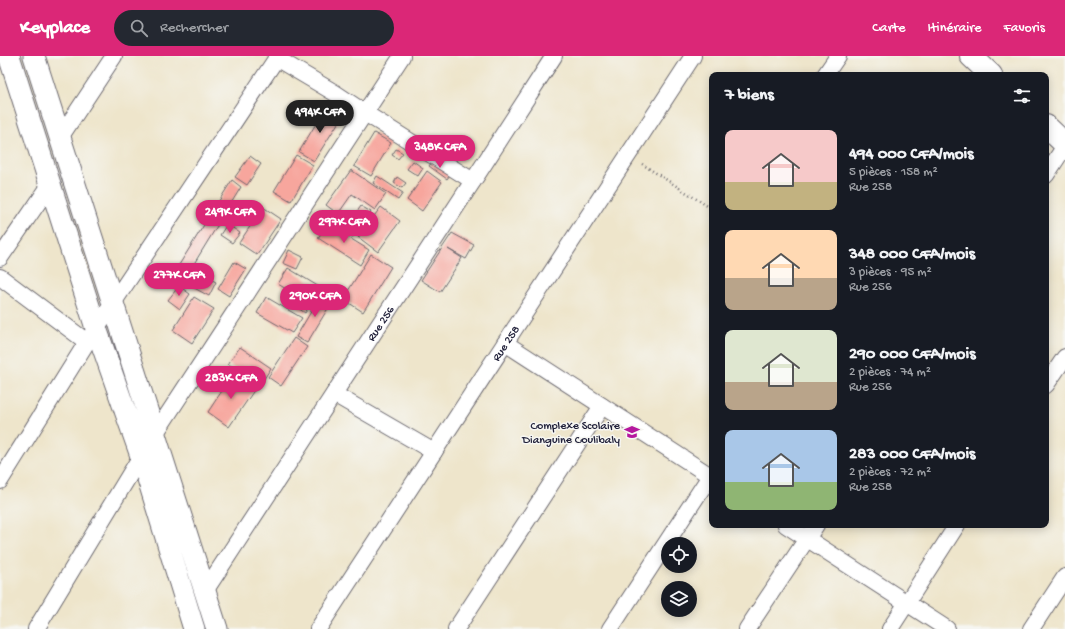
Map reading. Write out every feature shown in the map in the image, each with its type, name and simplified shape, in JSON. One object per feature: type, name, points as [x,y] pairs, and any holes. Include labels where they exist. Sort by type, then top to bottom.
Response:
[{"type":"main road","points":[[1049,129],[1065,145]]},
{"type":"street","points":[[9,56],[50,185],[91,335],[141,456],[188,624]]},
{"type":"street","points":[[34,56],[61,136],[217,629]]},
{"type":"street","points":[[61,136],[114,56]]},
{"type":"street","points":[[155,434],[402,56]]},
{"type":"street","name":"Rue 256","points":[[205,591],[554,56]]},
{"type":"street","name":"Rue 258","points":[[318,629],[693,56]]},
{"type":"street","points":[[828,72],[838,56]]},
{"type":"street","points":[[0,481],[91,335],[277,57],[473,181]]},
{"type":"street","points":[[1049,170],[1065,145]]},
{"type":"street","points":[[0,258],[50,185]]},
{"type":"street","points":[[0,277],[91,335]]},
{"type":"street","points":[[505,343],[709,475]]},
{"type":"street","points":[[1049,378],[1065,357]]},
{"type":"street","points":[[334,394],[434,452]]},
{"type":"street","points":[[456,629],[602,406]]},
{"type":"street","points":[[36,629],[141,456]]},
{"type":"street","points":[[610,629],[709,479]]},
{"type":"street","points":[[791,528],[947,629]]},
{"type":"street","points":[[747,629],[814,528]]},
{"type":"street","points":[[890,629],[955,528]]},
{"type":"street","points":[[1031,629],[1065,577]]},
{"type":"path","points":[[628,155],[709,207]]},
{"type":"building","points":[[326,107],[342,117],[314,161],[299,152]]},
{"type":"building","points":[[374,133],[391,143],[371,176],[354,166]]},
{"type":"building","points":[[396,149],[403,153],[398,159],[392,155]]},
{"type":"building","points":[[296,155],[313,165],[291,201],[274,191]]},
{"type":"building","points":[[250,156],[261,164],[247,185],[235,177]]},
{"type":"building","points":[[434,159],[452,172],[447,179],[429,166]]},
{"type":"building","points":[[413,161],[423,168],[418,176],[407,169]]},
{"type":"building","points":[[351,170],[386,194],[375,210],[352,194],[338,214],[326,205]]},
{"type":"building","points":[[427,171],[442,182],[422,211],[407,200]]},
{"type":"building","points":[[377,176],[403,193],[398,200],[373,183]]},
{"type":"building","points":[[397,177],[406,183],[402,188],[394,183]]},
{"type":"building","points":[[232,180],[241,187],[184,280],[174,273]]},
{"type":"building","points":[[361,206],[371,212],[353,237],[338,227],[344,218],[350,222]]},
{"type":"building","points":[[263,207],[281,219],[257,255],[239,243]]},
{"type":"building","points":[[381,207],[400,221],[378,252],[358,237]]},
{"type":"building","points":[[227,224],[240,233],[232,243],[220,235]]},
{"type":"building","points":[[327,224],[369,250],[360,265],[318,238]]},
{"type":"building","points":[[452,233],[474,245],[466,259],[448,249],[462,258],[440,292],[421,280]]},
{"type":"building","points":[[289,250],[303,257],[297,269],[283,263]]},
{"type":"building","points":[[371,254],[391,267],[363,312],[343,299]]},
{"type":"building","points":[[234,262],[246,269],[229,296],[218,289]]},
{"type":"building","points":[[288,268],[321,288],[305,313],[298,308],[304,300],[278,284]]},
{"type":"building","points":[[192,269],[216,282],[209,296],[185,283]]},
{"type":"building","points":[[179,286],[190,294],[180,309],[168,300]]},
{"type":"building","points":[[322,293],[333,300],[307,343],[296,337]]},
{"type":"building","points":[[194,297],[214,309],[192,343],[173,330]]},
{"type":"building","points":[[266,297],[302,318],[292,333],[257,313]]},
{"type":"building","points":[[294,338],[307,347],[281,386],[268,377]]},
{"type":"building","points":[[240,347],[271,368],[260,385],[228,364]]},
{"type":"building","points":[[233,374],[255,389],[229,427],[208,412]]},
{"type":"place","name":"Complexe Scolaire Dianguine Coulibaly","points":[[632,432]]}]
